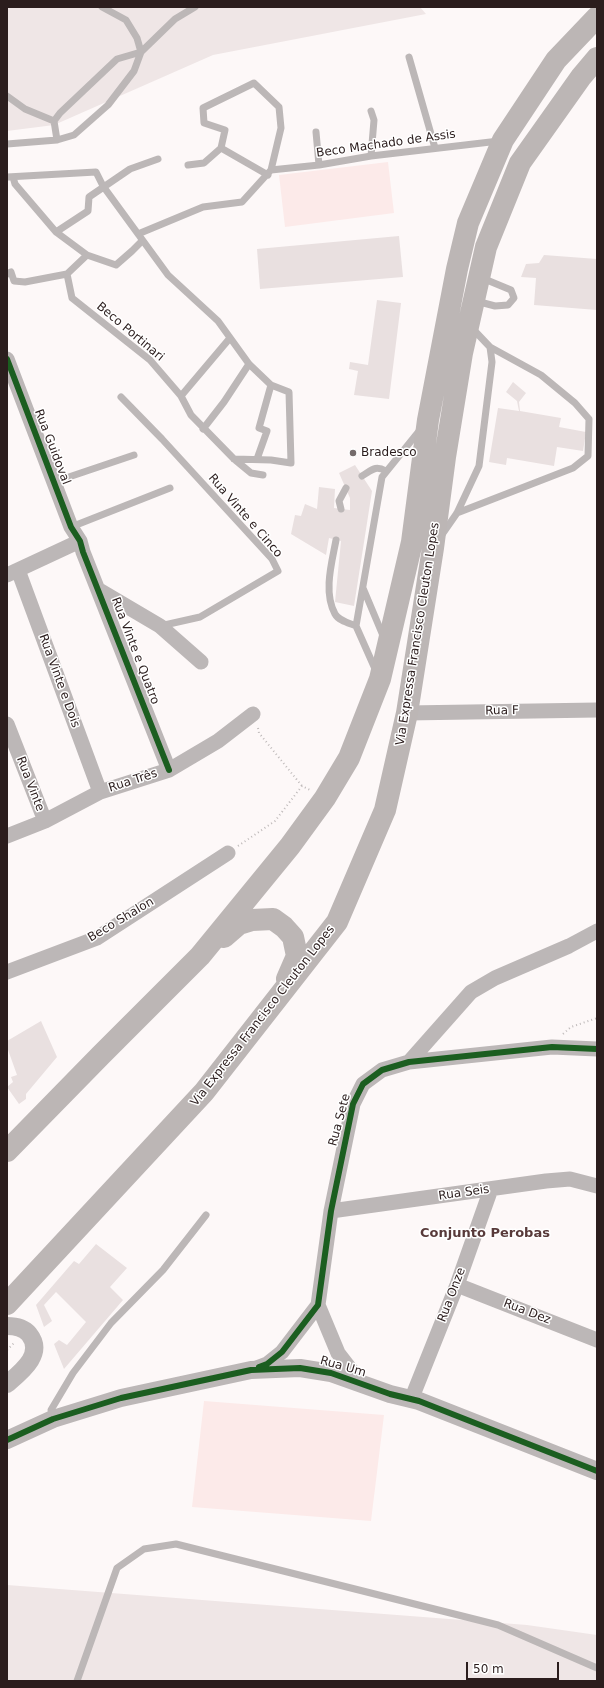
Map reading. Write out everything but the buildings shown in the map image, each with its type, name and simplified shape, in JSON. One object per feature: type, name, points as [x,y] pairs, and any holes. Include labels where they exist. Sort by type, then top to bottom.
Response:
[{"type":"highway","name":"Via Expressa Francisco Cleuton Lopes","points":[[7,1151],[200,956],[290,846],[325,798],[349,758],[380,679],[412,542],[428,420],[457,269],[468,223],[503,140],[556,60],[597,17]]},
{"type":"highway","name":"Via Expressa Francisco Cleuton Lopes","points":[[7,1304],[204,1092],[337,922],[385,810],[407,713],[433,548],[445,457],[468,323],[486,247],[520,163],[581,77],[597,58]]},
{"type":"highway","points":[[200,956],[239,924],[252,920],[274,919],[293,937],[297,956],[281,995]]},
{"type":"street","name":"Rua Guidoval","points":[[7,359],[71,527],[80,541]]},
{"type":"street","points":[[12,572],[80,541]]},
{"type":"street","name":"Rua Vinte e Quatro","points":[[80,541],[169,770]]},
{"type":"street","name":"Rua Vinte e Dois","points":[[12,572],[100,792]]},
{"type":"street","points":[[99,590],[160,626],[201,662]]},
{"type":"street","name":"Rua F","points":[[407,713],[597,710]]},
{"type":"street","name":"Rua Três","points":[[7,836],[45,821],[100,792],[169,770],[218,741],[252,714]]},
{"type":"street","name":"Rua Vinte","points":[[7,724],[45,821]]},
{"type":"street","name":"Beco Shalon","points":[[7,972],[97,938],[228,853]]},
{"type":"street","points":[[409,1062],[471,992],[494,978],[569,946],[597,931]]},
{"type":"street","name":"Rua Sete","points":[[251,1370],[267,1364],[282,1352],[318,1305],[331,1211],[353,1104],[363,1084],[382,1070],[409,1062],[552,1047],[597,1049]]},
{"type":"street","name":"Rua Seis","points":[[331,1211],[570,1179],[597,1186]]},
{"type":"street","name":"Rua Onze","points":[[411,1400],[457,1285],[491,1189]]},
{"type":"street","name":"Rua Dez","points":[[457,1285],[597,1340]]},
{"type":"street","points":[[318,1305],[338,1353],[362,1384]]},
{"type":"street","points":[[7,1326],[16,1326],[26,1331],[34,1339],[35,1349],[32,1358],[21,1372],[7,1384]]},
{"type":"street","name":"Rua Um","points":[[7,1440],[53,1419],[121,1398],[251,1370],[300,1368],[331,1372],[362,1384],[411,1400],[419,1401],[597,1471]]},
{"type":"street","name":"Rua Um","points":[[411,1400],[416,1408],[597,1478]]},
{"type":"lane","points":[[102,7],[126,20],[137,38],[141,52]]},
{"type":"lane","points":[[7,144],[57,140],[74,135],[108,105],[134,70],[141,52],[175,19],[195,7]]},
{"type":"lane","points":[[57,140],[54,121],[60,113],[116,59],[141,52]]},
{"type":"lane","points":[[409,57],[435,148]]},
{"type":"lane","points":[[10,177],[56,232],[87,255],[116,265],[132,251],[140,237],[203,207],[242,202],[270,173],[281,128],[279,107],[254,82],[203,108],[204,123],[225,130],[221,148],[204,163],[188,165]]},
{"type":"lane","points":[[7,96],[25,109],[54,121]]},
{"type":"lane","points":[[371,111],[374,120],[371,156]]},
{"type":"lane","points":[[316,132],[319,165]]},
{"type":"lane","name":"Beco Machado de Assis","points":[[270,173],[371,156],[503,140]]},
{"type":"lane","points":[[221,148],[270,173]]},
{"type":"lane","points":[[56,232],[88,211],[89,197],[104,186],[130,169],[158,159]]},
{"type":"lane","points":[[10,177],[96,172],[104,186],[168,275],[218,321],[249,364],[271,385],[289,392],[291,463],[257,459],[234,459]]},
{"type":"lane","points":[[7,274],[11,272],[14,281],[25,282],[66,274],[87,255]]},
{"type":"lane","name":"Beco Portinari","points":[[66,274],[72,298],[150,360],[181,396],[191,415],[203,429],[234,459],[251,472],[263,475]]},
{"type":"lane","points":[[474,300],[495,306],[508,305],[514,298],[511,290],[479,276]]},
{"type":"lane","points":[[457,513],[573,468],[588,456],[589,419],[575,403],[541,375],[490,347],[468,323]]},
{"type":"lane","points":[[181,396],[230,338]]},
{"type":"lane","points":[[433,548],[457,513],[479,466],[492,362],[490,347]]},
{"type":"lane","points":[[203,429],[224,402],[249,364]]},
{"type":"lane","points":[[257,459],[267,431],[259,428],[271,385]]},
{"type":"lane","name":"Rua Vinte e Cinco","points":[[121,397],[162,439],[272,559],[278,572],[200,617],[160,626]]},
{"type":"lane","points":[[380,679],[356,626],[382,477],[428,420]]},
{"type":"lane","points":[[54,482],[134,455]]},
{"type":"lane","points":[[362,476],[375,468],[380,467],[386,471]]},
{"type":"lane","points":[[71,527],[170,488]]},
{"type":"lane","points":[[340,509],[339,501],[346,488]]},
{"type":"lane","points":[[336,540],[329,582],[330,600],[335,614],[340,620],[356,626]]},
{"type":"lane","points":[[363,588],[388,647]]},
{"type":"lane","points":[[53,1419],[52,1410],[73,1373],[111,1323],[163,1270],[206,1215]]},
{"type":"lane","points":[[77,1681],[117,1568],[144,1549],[176,1544],[498,1625],[597,1668]]},
{"type":"path","points":[[252,714],[259,732],[302,786],[325,798]]},
{"type":"path","points":[[228,853],[275,821],[302,786]]},
{"type":"path","points":[[552,1047],[571,1027],[597,1018]]},
{"type":"shaded area","points":[[7,7],[420,7],[426,14],[213,55],[54,125],[7,131]]},
{"type":"shaded area","points":[[388,162],[394,213],[285,227],[279,175]]},
{"type":"shaded area","points":[[204,1401],[384,1415],[371,1521],[192,1507]]},
{"type":"shaded area","points":[[7,1585],[527,1625],[597,1635],[597,1681],[7,1681]]},
{"type":"cycle path","points":[[7,359],[71,527],[80,541],[169,770]]},
{"type":"cycle path","points":[[259,1367],[267,1364],[282,1352],[318,1305],[331,1211],[353,1104],[363,1084],[382,1070],[409,1062],[552,1047],[597,1049]]},
{"type":"cycle path","points":[[7,1440],[53,1419],[121,1398],[251,1370],[300,1368],[331,1373],[390,1394],[419,1401],[597,1471]]},
{"type":"place","name":"Bradesco","points":[[353,453]]},
{"type":"district","name":"Conjunto Perobas","points":[[485,1234]]}]
